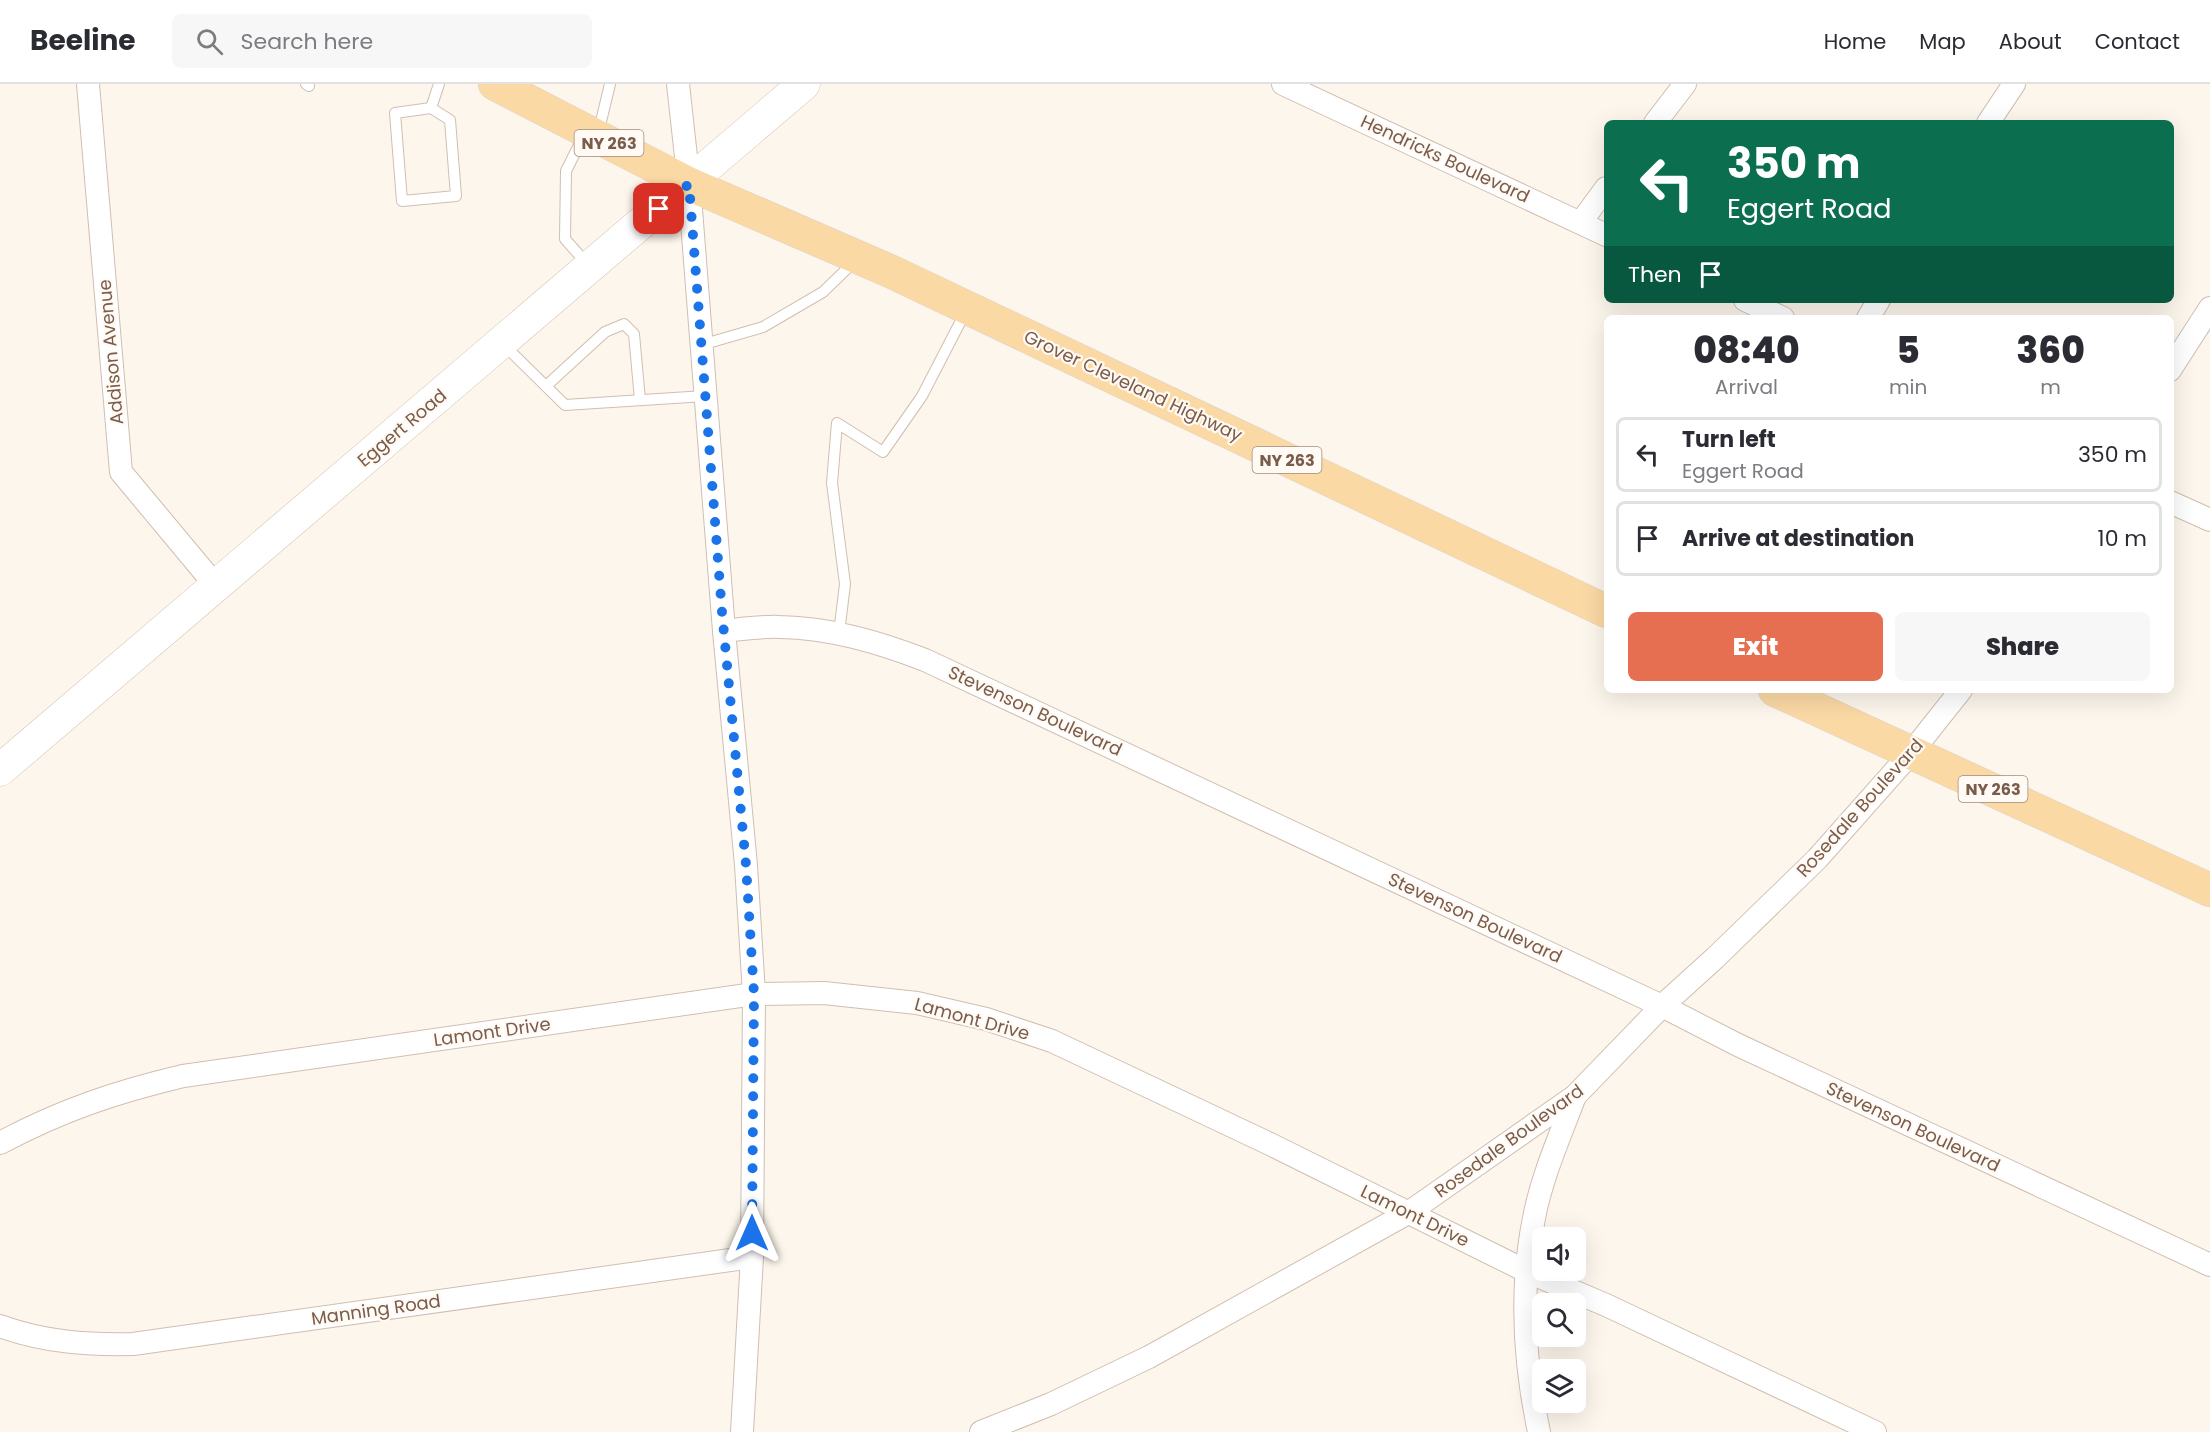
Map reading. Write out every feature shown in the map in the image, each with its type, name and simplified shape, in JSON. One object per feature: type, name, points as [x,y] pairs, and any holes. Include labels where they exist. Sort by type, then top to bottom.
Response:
[{"type":"main road","name":"NY 263","points":[[495,84],[525,92],[592,134],[689,184]]},
{"type":"main road","name":"Grover Cleveland Highway","points":[[689,184],[859,257],[1604,610]]},
{"type":"main road","name":"NY 263","points":[[1781,693],[2210,890]]},
{"type":"street","name":"Addison Avenue","points":[[88,84],[121,472],[216,586]]},
{"type":"street","points":[[678,84],[689,184],[724,631],[746,865],[754,994],[752,1257],[742,1432]]},
{"type":"street","name":"Eggert Road","points":[[0,770],[804,84]]},
{"type":"street","name":"Hendricks Boulevard","points":[[1283,84],[1604,234]]},
{"type":"street","points":[[1657,120],[1684,84]]},
{"type":"street","points":[[1990,120],[2014,84]]},
{"type":"street","points":[[1581,222],[1604,191]]},
{"type":"street","points":[[1750,303],[1776,315]]},
{"type":"street","points":[[2174,364],[2210,308]]},
{"type":"street","points":[[2174,504],[2210,520]]},
{"type":"street","name":"Stevenson Boulevard","points":[[724,631],[777,627],[839,633],[886,645],[925,660],[1662,1006],[1738,1045],[2210,1265]]},
{"type":"street","name":"Rosedale Boulevard","points":[[981,1432],[1051,1404],[1149,1357],[1408,1213],[1575,1096],[1662,1006],[1800,876],[1865,807],[1959,693]]},
{"type":"street","name":"Lamont Drive","points":[[0,1143],[40,1122],[92,1100],[183,1076],[754,994],[824,993],[871,997],[963,1013],[1052,1041],[1528,1272],[1606,1305],[1875,1432]]},
{"type":"street","points":[[1539,1432],[1527,1352],[1528,1272],[1534,1218],[1575,1096]]},
{"type":"street","name":"Manning Road","points":[[0,1326],[58,1341],[90,1345],[133,1344],[752,1257]]},
{"type":"lane","points":[[431,108],[439,84]]},
{"type":"lane","points":[[590,268],[565,239],[566,171],[592,134],[609,84]]},
{"type":"lane","points":[[431,108],[450,120],[456,196],[402,201],[395,113],[431,108]]},
{"type":"lane","points":[[701,345],[763,327],[823,292],[859,257]]},
{"type":"lane","points":[[839,633],[844,585],[832,483],[837,423],[883,452],[922,396],[968,308]]},
{"type":"lane","points":[[546,386],[605,332],[624,324],[634,334],[640,400]]},
{"type":"lane","points":[[502,343],[565,405],[705,396]]},
{"type":"route","points":[[659,209],[689,184],[722,612],[746,865],[754,994],[752,1233]]}]
